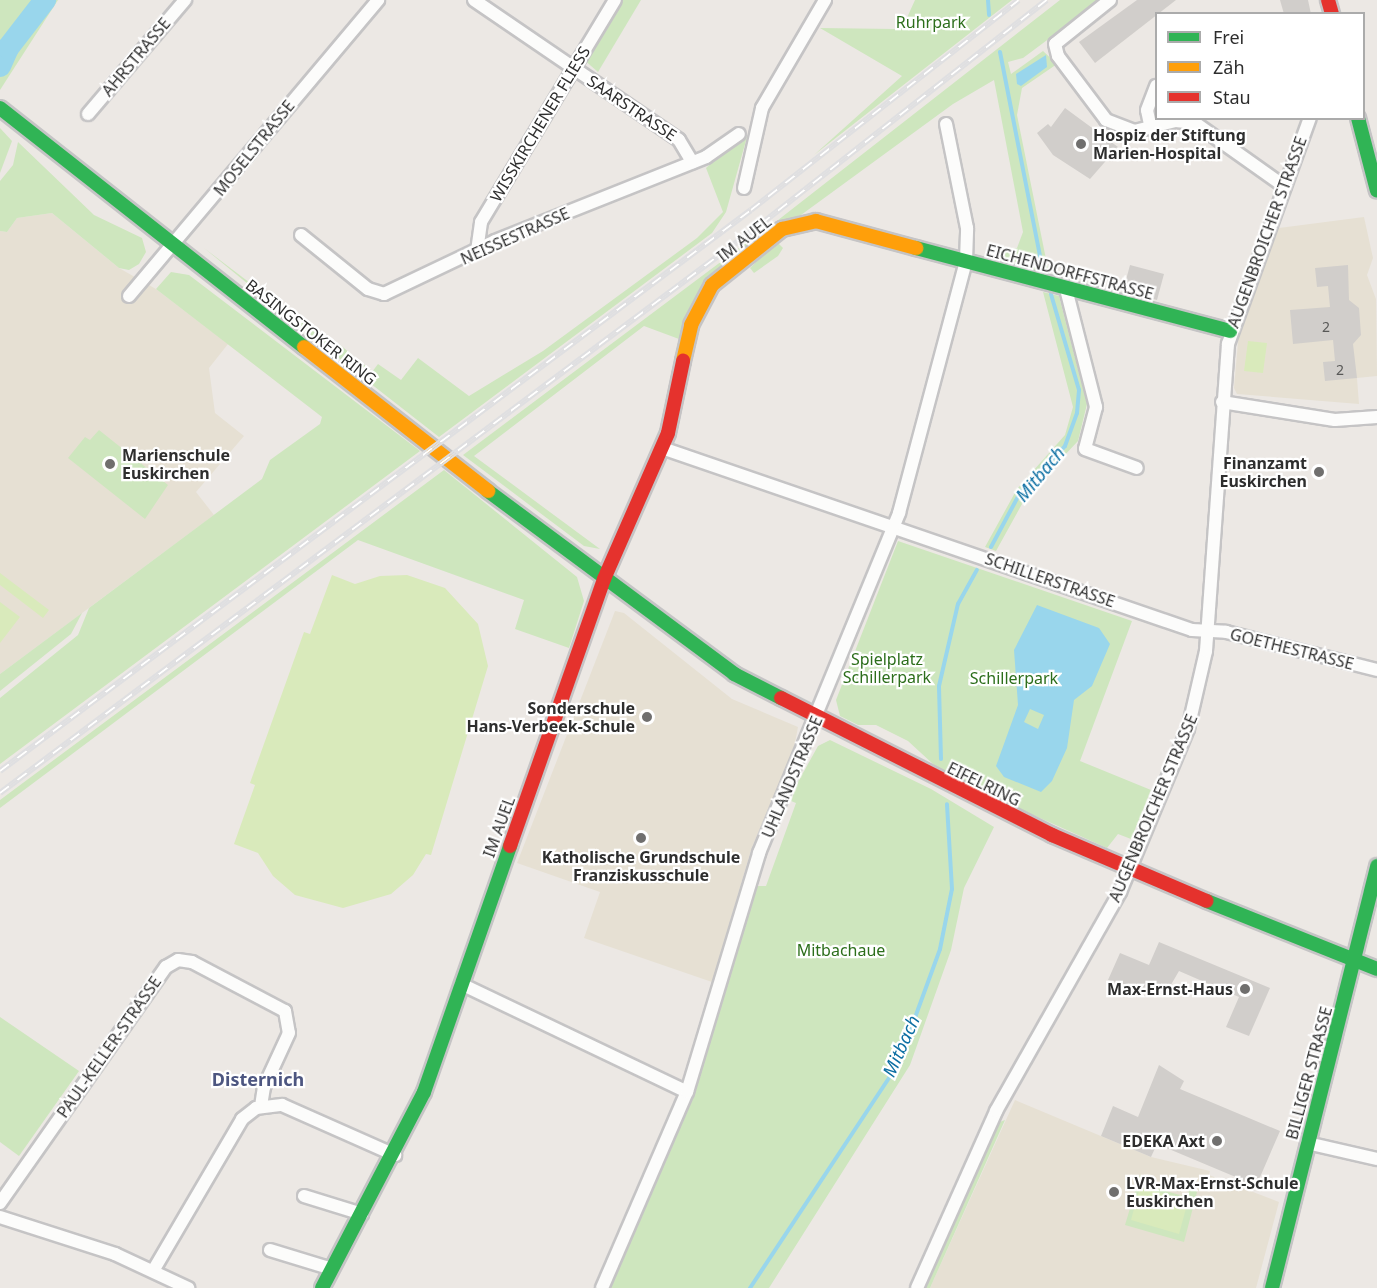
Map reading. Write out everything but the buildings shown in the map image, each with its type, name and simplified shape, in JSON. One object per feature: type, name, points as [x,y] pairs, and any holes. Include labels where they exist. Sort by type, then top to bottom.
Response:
[{"type":"street","name":"AHRSTRASSE","points":[[88,114],[185,0]]},
{"type":"street","name":"MOSELSTRASSE","points":[[129,296],[378,0]]},
{"type":"street","name":"SAARSTRASSE","points":[[474,0],[680,140],[692,162]]},
{"type":"street","name":"WISSKIRCHENER FLIESS","points":[[477,251],[481,222],[615,0]]},
{"type":"street","points":[[744,188],[762,108],[825,0]]},
{"type":"street","points":[[1110,0],[1059,36],[1056,50],[1106,120],[1126,130],[1151,129],[1176,121],[1195,123],[1285,188]]},
{"type":"street","points":[[1151,129],[1146,110],[1155,88]]},
{"type":"street","name":"BASINGSTOKER RING","points":[[0,108],[604,579]]},
{"type":"street","name":"AUGENBROICHER STRASSE","points":[[917,1288],[987,1128],[1129,869],[1195,710],[1207,632],[1222,402],[1230,331],[1310,120]]},
{"type":"street","points":[[1359,120],[1377,191]]},
{"type":"street","name":"EICHENDORFFSTRASSE","points":[[946,124],[967,228],[966,261],[1230,331]]},
{"type":"street","name":"NEISSESTRASSE","points":[[301,235],[379,293],[398,289],[477,251],[692,162],[739,134]]},
{"type":"street","name":"IM AUEL","points":[[322,1288],[395,1155],[423,1092],[604,579],[662,448],[686,341],[703,298],[782,229],[816,221],[966,261]]},
{"type":"street","name":"UHLANDSTRASSE","points":[[602,1288],[687,1092],[759,853],[817,719],[893,527],[966,261]]},
{"type":"street","points":[[1066,289],[1095,401],[1085,449],[1137,468]]},
{"type":"street","points":[[1222,402],[1335,420],[1377,417]]},
{"type":"street","points":[[662,448],[893,527]]},
{"type":"street","name":"SCHILLERSTRASSE","points":[[893,527],[1207,632]]},
{"type":"street","name":"EIFELRING","points":[[604,579],[707,657],[817,719],[1129,869],[1377,969]]},
{"type":"street","name":"GOETHESTRASSE","points":[[1207,632],[1377,670]]},
{"type":"street","name":"BILLIGER STRASSE","points":[[1272,1288],[1307,1143],[1355,962],[1377,866]]},
{"type":"street","name":"PAUL-KELLER-STRASSE","points":[[0,1203],[166,967],[178,960],[192,962],[285,1011],[289,1033],[264,1088],[261,1106]]},
{"type":"street","points":[[461,984],[687,1092]]},
{"type":"street","points":[[153,1271],[243,1119],[261,1106],[290,1108],[395,1155]]},
{"type":"street","points":[[1307,1143],[1377,1159]]},
{"type":"street","points":[[304,1196],[362,1214]]},
{"type":"street","points":[[0,1217],[153,1271],[188,1288]]},
{"type":"street","points":[[270,1250],[332,1269]]},
{"type":"shaded area","name":"Marienschule Euskirchen","points":[[52,213],[119,268],[156,289],[228,344],[209,368],[215,413],[244,436],[196,492],[214,515],[0,674],[0,231],[7,232],[17,218]]},
{"type":"shaded area","points":[[1364,217],[1373,258],[1367,275],[1376,299],[1377,376],[1357,378],[1359,404],[1237,394],[1234,388],[1239,331],[1279,228]]},
{"type":"shaded area","name":"Katholische Grundschule Franziskusschule","points":[[615,611],[624,613],[732,699],[798,727],[794,748],[752,847],[712,982],[584,938],[600,892],[517,863]]},
{"type":"shaded area","name":"LVR-Max-Ernst-Schule Euskirchen","points":[[1015,1100],[1151,1157],[1210,1171],[1209,1175],[1279,1202],[1256,1288],[930,1288]]},
{"type":"green space","points":[[0,0],[58,0],[0,90]]},
{"type":"green space","points":[[619,0],[641,0],[598,72],[583,59]]},
{"type":"green space","name":"Ruhrpark","points":[[915,0],[1012,0],[814,155],[902,76],[820,28],[895,29],[905,22]]},
{"type":"green space","points":[[1060,0],[1101,0],[1023,58],[1008,62],[1011,74],[1043,51],[1057,64],[1022,88],[1017,115],[1050,279],[1034,275],[1027,265],[990,255],[1017,248],[1023,232],[994,80],[953,104],[801,215],[773,224]]},
{"type":"green space","points":[[0,128],[12,141],[0,173]]},
{"type":"green space","points":[[742,134],[747,137],[726,212],[712,233],[439,437],[366,380],[378,364],[401,380],[418,358],[469,396],[543,351],[697,238],[723,212],[706,168]]},
{"type":"green space","points":[[18,142],[94,215],[142,238],[146,252],[139,264],[129,270],[119,268],[52,213],[17,218],[7,232],[0,231],[0,181],[13,165]]},
{"type":"green space","points":[[762,231],[698,294],[679,339],[644,326],[474,456],[600,549],[584,546],[463,455]]},
{"type":"green space","points":[[777,242],[783,248],[778,256],[754,273],[750,268]]},
{"type":"green space","points":[[204,248],[336,348],[339,344],[368,368],[361,376]]},
{"type":"green space","points":[[171,272],[189,275],[420,451],[0,764],[0,698],[78,635],[89,608],[262,479],[270,460],[320,424],[322,417],[156,289]]},
{"type":"green space","points":[[1043,292],[1059,296],[1087,404],[1078,441],[1027,495],[996,551],[985,547],[1017,489],[1065,435],[1073,407]]},
{"type":"green space","points":[[1248,341],[1267,343],[1263,373],[1244,371]]},
{"type":"green space","points":[[99,430],[168,485],[145,519],[68,458],[85,437],[90,440]]},
{"type":"green space","points":[[444,470],[577,577],[584,601],[569,648],[515,629],[524,600],[358,540],[0,808],[0,800]]},
{"type":"green space","name":"Schillerpark","points":[[898,541],[1132,621],[1080,761],[1151,790],[1131,839],[1118,834],[1107,848],[946,776],[908,741],[876,725],[858,725],[840,716],[836,700]]},
{"type":"green space","points":[[0,573],[49,610],[43,618],[0,585]]},
{"type":"green space","points":[[332,575],[355,584],[380,576],[407,575],[445,588],[478,624],[488,666],[431,855],[426,854],[413,875],[391,894],[343,908],[295,895],[273,876],[258,853],[234,844],[255,785],[250,783],[304,632],[310,634]]},
{"type":"green space","points":[[0,602],[20,617],[0,643]]},
{"type":"green space","points":[[82,613],[71,634],[0,691],[0,674]]},
{"type":"green space","name":"Mitbachaue","points":[[830,740],[931,789],[994,827],[964,888],[951,950],[910,1065],[769,1288],[609,1288],[693,1093],[757,886],[766,886],[796,803],[791,801],[798,782],[818,746]]},
{"type":"green space","points":[[0,1017],[79,1071],[19,1156],[0,1142]]},
{"type":"green space","points":[[1005,1120],[930,1288],[924,1288],[997,1123]]},
{"type":"green space","points":[[1140,1175],[1146,1175],[1143,1184],[1148,1186],[1187,1197],[1190,1187],[1197,1192],[1184,1242],[1125,1225]]},
{"type":"green space","points":[[1140,1187],[1188,1201],[1179,1234],[1131,1220]]},
{"type":"water","points":[[1046,55],[1047,67],[1021,86],[1017,84],[1016,74]]},
{"type":"water","points":[[1037,605],[1099,628],[1110,644],[1092,686],[1074,700],[1067,748],[1052,781],[1041,792],[1004,777],[996,766],[1018,705],[1014,650]],"holes":[[[1030,709],[1044,715],[1038,729],[1024,722]]]},
{"type":"waterway","points":[[0,66],[8,48],[45,0]]},
{"type":"waterway","name":"Mitbach","points":[[988,0],[989,15]]},
{"type":"waterway","name":"Mitbach","points":[[1000,52],[1044,277]]},
{"type":"waterway","name":"Mitbach","points":[[991,547],[1020,493],[1065,446],[1077,413],[1079,390],[1051,294]]},
{"type":"waterway","name":"Mitbach","points":[[941,759],[939,686],[958,604],[977,570]]},
{"type":"waterway","name":"Mitbach","points":[[750,1288],[898,1064],[940,949],[952,889],[947,804]]},
{"type":"railway","points":[[0,771],[751,210],[1019,0]]},
{"type":"railway","points":[[0,793],[761,224],[1047,0]]},
{"type":"traffic: fast","points":[[0,108],[304,347]]},
{"type":"traffic: fast","points":[[1359,120],[1377,191]]},
{"type":"traffic: fast","points":[[916,248],[1230,331]]},
{"type":"traffic: fast","points":[[488,491],[734,674],[781,698]]},
{"type":"traffic: fast","points":[[322,1288],[424,1092],[510,846]]},
{"type":"traffic: fast","points":[[1272,1288],[1377,866]]},
{"type":"traffic: fast","points":[[1207,901],[1377,969]]},
{"type":"traffic: slow","points":[[683,361],[691,325],[712,285],[782,229],[816,221],[916,248]]},
{"type":"traffic: slow","points":[[304,347],[488,491]]},
{"type":"traffic: jam","points":[[1328,0],[1331,12]]},
{"type":"traffic: jam","points":[[510,846],[604,579],[668,433],[683,361]]},
{"type":"traffic: jam","points":[[781,698],[1052,835],[1207,901]]},
{"type":"place","name":"Hospiz der Stiftung Marien-Hospital","points":[[1081,144]]},
{"type":"place","name":"Marienschule Euskirchen","points":[[110,464]]},
{"type":"place","name":"Finanzamt Euskirchen","points":[[1319,472]]},
{"type":"place","name":"Sonderschule Hans-Verbeek-Schule","points":[[647,717]]},
{"type":"place","name":"Katholische Grundschule Franziskusschule","points":[[641,838]]},
{"type":"place","name":"Max-Ernst-Haus","points":[[1245,989]]},
{"type":"place","name":"EDEKA Axt","points":[[1217,1141]]},
{"type":"place","name":"LVR-Max-Ernst-Schule Euskirchen","points":[[1114,1192]]},
{"type":"district","name":"Disternich","points":[[258,1079]]},
{"type":"park label","name":"Spielplatz Schillerpark","points":[[887,668]]}]
